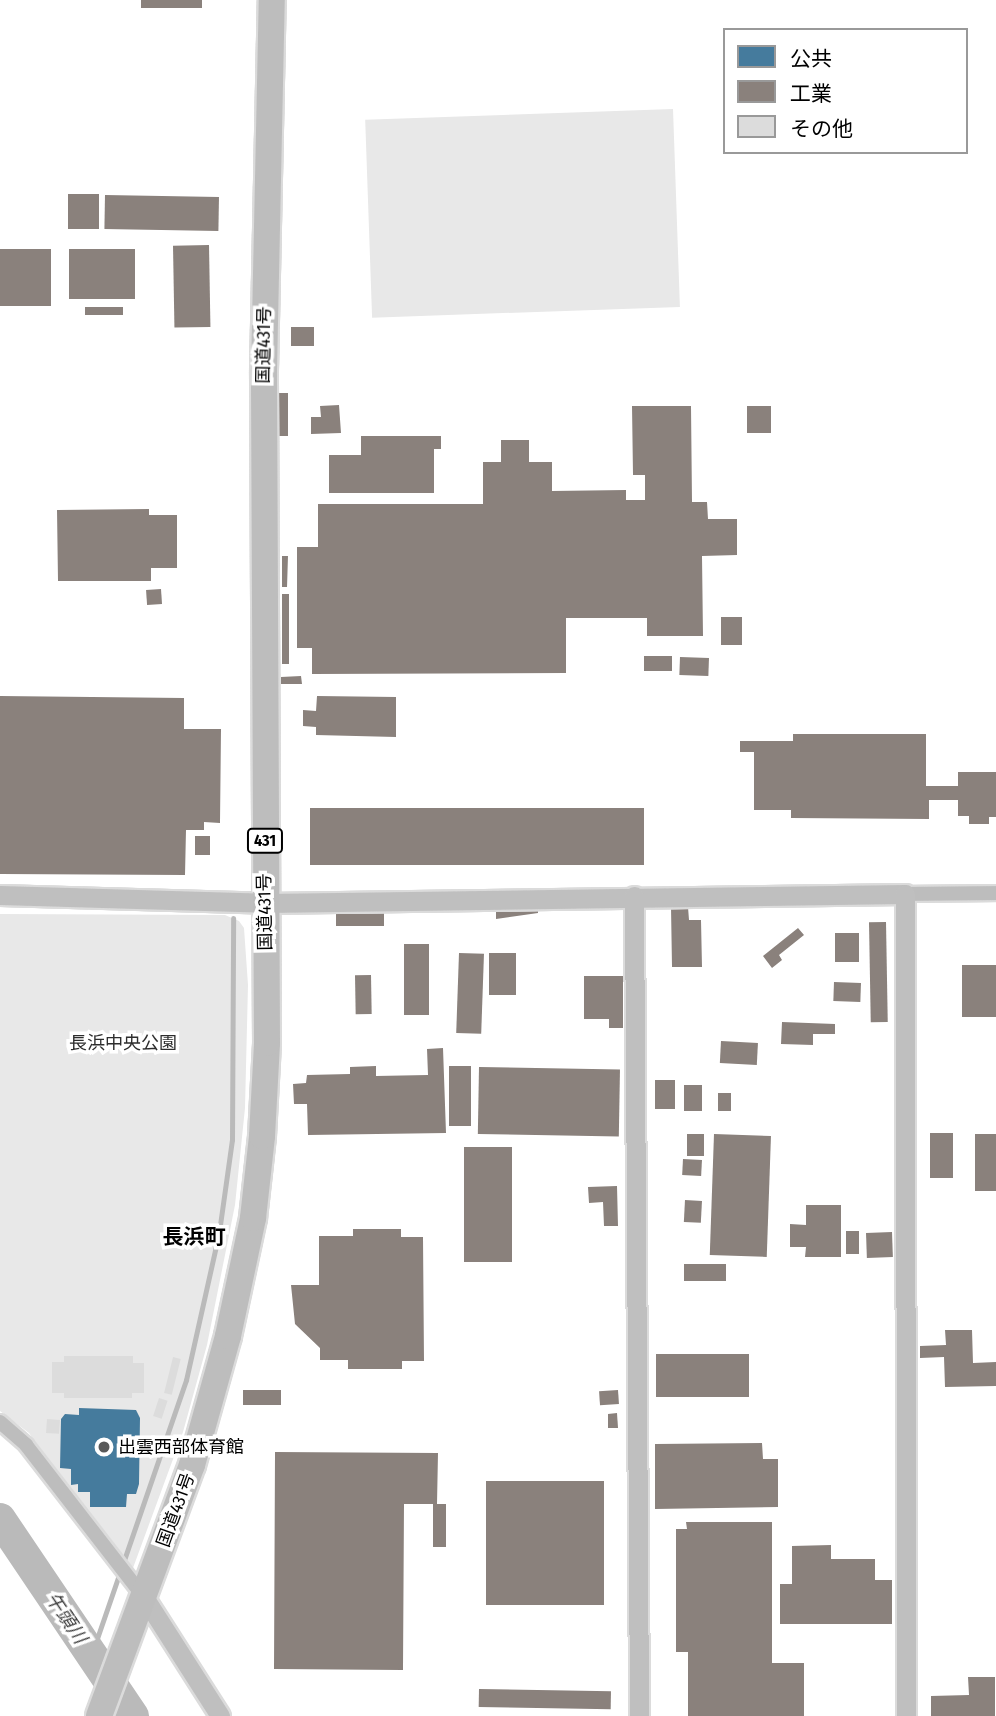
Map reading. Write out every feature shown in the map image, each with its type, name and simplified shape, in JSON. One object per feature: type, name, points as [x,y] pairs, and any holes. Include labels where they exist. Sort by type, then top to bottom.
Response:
[{"type":"highway","name":"国道431号","points":[[101,1712],[192,1465],[228,1336],[253,1218],[267,1043],[264,370],[272,0]]},
{"type":"street","points":[[0,894],[265,903],[996,893]]},
{"type":"street","points":[[905,894],[906,1716]]},
{"type":"street","points":[[634,896],[639,1716]]},
{"type":"street","points":[[0,1422],[26,1445],[126,1578],[144,1597],[220,1716]]},
{"type":"green space","points":[[673,109],[680,307],[372,318],[365,120]]},
{"type":"green space","name":"長浜中央公園","points":[[0,914],[225,915],[239,921],[244,928],[248,985],[245,1108],[235,1205],[207,1345],[183,1432],[133,1568],[128,1570],[29,1433],[0,1411]]},
{"type":"building: 公共","points":[[79,1408],[136,1410],[140,1418],[139,1484],[136,1494],[127,1494],[126,1507],[90,1507],[90,1492],[78,1492],[78,1484],[71,1485],[71,1469],[60,1468],[61,1419],[65,1414],[79,1415]]},
{"type":"building: 工業","points":[[141,0],[202,0],[202,8],[141,8]]},
{"type":"building: 工業","points":[[68,194],[99,194],[99,229],[68,229]]},
{"type":"building: 工業","points":[[105,195],[219,197],[218,231],[104,229]]},
{"type":"building: 工業","points":[[209,245],[210,327],[174,328],[173,246]]},
{"type":"building: 工業","points":[[0,249],[51,249],[51,306],[0,306]]},
{"type":"building: 工業","points":[[69,249],[135,249],[135,299],[69,299]]},
{"type":"building: 工業","points":[[85,307],[123,307],[123,315],[85,315]]},
{"type":"building: 工業","points":[[291,327],[314,327],[314,346],[291,346]]},
{"type":"building: 工業","points":[[277,393],[288,393],[288,436],[277,436]]},
{"type":"building: 工業","points":[[339,405],[341,433],[311,434],[311,417],[321,417],[320,406]]},
{"type":"building: 工業","points":[[632,406],[691,406],[692,502],[707,502],[708,519],[737,519],[737,555],[702,556],[703,636],[647,636],[647,618],[566,618],[566,673],[312,674],[312,648],[297,648],[297,547],[318,547],[318,504],[483,504],[483,462],[501,462],[501,440],[529,440],[529,462],[552,462],[552,491],[626,490],[626,500],[645,500],[645,475],[633,475]]},
{"type":"building: 工業","points":[[747,406],[771,406],[771,433],[747,433]]},
{"type":"building: 工業","points":[[361,436],[441,436],[441,449],[434,449],[434,493],[329,493],[329,455],[361,455]]},
{"type":"building: 工業","points":[[149,509],[149,515],[177,515],[177,568],[151,568],[151,581],[58,581],[57,510]]},
{"type":"building: 工業","points":[[282,556],[288,556],[287,587],[282,587]]},
{"type":"building: 工業","points":[[161,589],[162,604],[147,605],[146,590]]},
{"type":"building: 工業","points":[[282,594],[289,594],[289,664],[282,664]]},
{"type":"building: 工業","points":[[721,617],[742,617],[742,645],[721,645]]},
{"type":"building: 工業","points":[[644,656],[672,656],[672,671],[644,671]]},
{"type":"building: 工業","points":[[680,657],[709,658],[708,676],[679,675]]},
{"type":"building: 工業","points":[[301,676],[302,684],[281,684],[281,677]]},
{"type":"building: 工業","points":[[0,696],[184,698],[184,729],[221,729],[220,823],[204,822],[204,830],[186,830],[185,875],[0,874]]},
{"type":"building: 工業","points":[[317,696],[396,697],[396,737],[316,735],[316,727],[303,726],[303,710],[316,711]]},
{"type":"building: 工業","points":[[793,734],[926,734],[926,786],[958,786],[958,772],[996,772],[996,817],[989,817],[989,824],[969,824],[969,816],[958,816],[958,800],[929,800],[929,819],[791,818],[791,810],[754,810],[754,752],[740,752],[740,741],[793,741]]},
{"type":"building: 工業","points":[[310,808],[644,808],[644,865],[310,865]]},
{"type":"building: 工業","points":[[195,836],[210,836],[210,855],[195,855]]},
{"type":"building: 工業","points":[[496,907],[538,908],[538,913],[496,919]]},
{"type":"building: 工業","points":[[671,907],[688,907],[689,920],[701,920],[702,967],[672,967]]},
{"type":"building: 工業","points":[[336,910],[384,910],[384,926],[336,926]]},
{"type":"building: 工業","points":[[869,922],[886,922],[888,1022],[871,1022]]},
{"type":"building: 工業","points":[[798,928],[804,935],[779,955],[782,960],[772,968],[763,956]]},
{"type":"building: 工業","points":[[835,933],[859,933],[859,962],[835,962]]},
{"type":"building: 工業","points":[[404,944],[429,944],[429,1015],[404,1015]]},
{"type":"building: 工業","points":[[459,953],[484,954],[481,1034],[456,1033]]},
{"type":"building: 工業","points":[[489,953],[516,953],[516,995],[489,995]]},
{"type":"building: 工業","points":[[962,965],[996,965],[996,1017],[962,1017]]},
{"type":"building: 工業","points":[[355,975],[371,975],[372,1014],[356,1014]]},
{"type":"building: 工業","points":[[584,976],[623,976],[623,1028],[609,1028],[609,1019],[584,1019]]},
{"type":"building: 工業","points":[[834,982],[861,983],[860,1002],[833,1001]]},
{"type":"building: 工業","points":[[782,1022],[835,1024],[835,1034],[813,1034],[813,1045],[781,1044]]},
{"type":"building: 工業","points":[[721,1041],[758,1043],[757,1065],[720,1063]]},
{"type":"building: 工業","points":[[443,1048],[446,1133],[308,1135],[307,1104],[294,1104],[293,1084],[306,1083],[307,1075],[350,1074],[350,1067],[376,1066],[376,1076],[428,1075],[427,1049]]},
{"type":"building: 工業","points":[[449,1066],[471,1066],[471,1126],[449,1126]]},
{"type":"building: 工業","points":[[479,1067],[620,1069],[619,1136],[478,1134]]},
{"type":"building: 工業","points":[[655,1080],[675,1080],[675,1109],[655,1109]]},
{"type":"building: 工業","points":[[684,1085],[702,1085],[702,1111],[684,1111]]},
{"type":"building: 工業","points":[[718,1093],[731,1093],[731,1111],[718,1111]]},
{"type":"building: 工業","points":[[930,1133],[953,1133],[953,1178],[930,1178]]},
{"type":"building: 工業","points":[[687,1134],[704,1134],[704,1156],[687,1156]]},
{"type":"building: 工業","points":[[714,1134],[771,1136],[767,1257],[710,1255]]},
{"type":"building: 工業","points":[[975,1134],[996,1134],[996,1191],[975,1191]]},
{"type":"building: 工業","points":[[464,1147],[512,1147],[512,1262],[464,1262]]},
{"type":"building: 工業","points":[[683,1159],[702,1160],[701,1176],[682,1175]]},
{"type":"building: 工業","points":[[617,1186],[618,1226],[604,1226],[603,1202],[589,1203],[588,1187]]},
{"type":"building: 工業","points":[[685,1200],[702,1201],[701,1223],[684,1222]]},
{"type":"building: 工業","points":[[806,1205],[841,1205],[841,1257],[805,1257],[806,1247],[790,1247],[790,1224],[806,1225]]},
{"type":"building: 工業","points":[[353,1229],[401,1229],[401,1237],[423,1237],[424,1361],[402,1361],[402,1369],[348,1369],[348,1360],[320,1360],[320,1348],[295,1324],[291,1285],[319,1285],[319,1236],[353,1236]]},
{"type":"building: 工業","points":[[846,1231],[859,1231],[859,1254],[846,1254]]},
{"type":"building: 工業","points":[[892,1232],[893,1257],[867,1258],[866,1233]]},
{"type":"building: 工業","points":[[684,1264],[726,1264],[726,1281],[684,1281]]},
{"type":"building: 工業","points":[[945,1330],[972,1330],[973,1363],[996,1362],[996,1386],[945,1387],[944,1357],[920,1358],[920,1346],[946,1345]]},
{"type":"building: 工業","points":[[656,1354],[749,1354],[749,1397],[656,1397]]},
{"type":"building: 工業","points":[[243,1390],[281,1390],[281,1405],[243,1405]]},
{"type":"building: 工業","points":[[618,1390],[619,1404],[600,1405],[599,1391]]},
{"type":"building: 工業","points":[[617,1413],[618,1428],[608,1428],[608,1414]]},
{"type":"building: 工業","points":[[762,1443],[763,1459],[778,1459],[778,1507],[655,1509],[655,1444]]},
{"type":"building: 工業","points":[[275,1452],[438,1453],[437,1504],[446,1504],[446,1547],[433,1547],[433,1504],[404,1504],[403,1670],[274,1669]]},
{"type":"building: 工業","points":[[486,1481],[604,1481],[604,1605],[486,1605]]},
{"type":"building: 工業","points":[[686,1522],[772,1522],[772,1663],[804,1663],[804,1716],[688,1716],[688,1652],[676,1652],[676,1529],[687,1529]]},
{"type":"building: 工業","points":[[831,1545],[831,1559],[875,1559],[875,1580],[892,1580],[892,1624],[780,1624],[780,1584],[792,1584],[792,1546]]},
{"type":"building: 工業","points":[[968,1677],[995,1677],[995,1716],[931,1716],[931,1696],[969,1695]]},
{"type":"building: 工業","points":[[479,1689],[611,1691],[611,1709],[479,1707]]},
{"type":"building: その他","points":[[64,1356],[133,1356],[133,1363],[144,1363],[144,1393],[132,1393],[132,1398],[64,1398],[64,1393],[52,1393],[52,1362],[64,1362]]},
{"type":"building: その他","points":[[173,1357],[181,1359],[172,1395],[164,1393]]},
{"type":"building: その他","points":[[159,1398],[168,1401],[162,1419],[153,1416]]},
{"type":"building: その他","points":[[47,1419],[60,1420],[59,1434],[46,1433]]},
{"type":"waterway","points":[[92,1653],[186,1380],[219,1232],[232,1140],[233,918]]},
{"type":"waterway","name":"午頭川","points":[[0,1519],[133,1716]]},
{"type":"place","name":"出雲西部体育館","points":[[104,1447]]},
{"type":"district","name":"長浜町","points":[[194,1237]]}]
